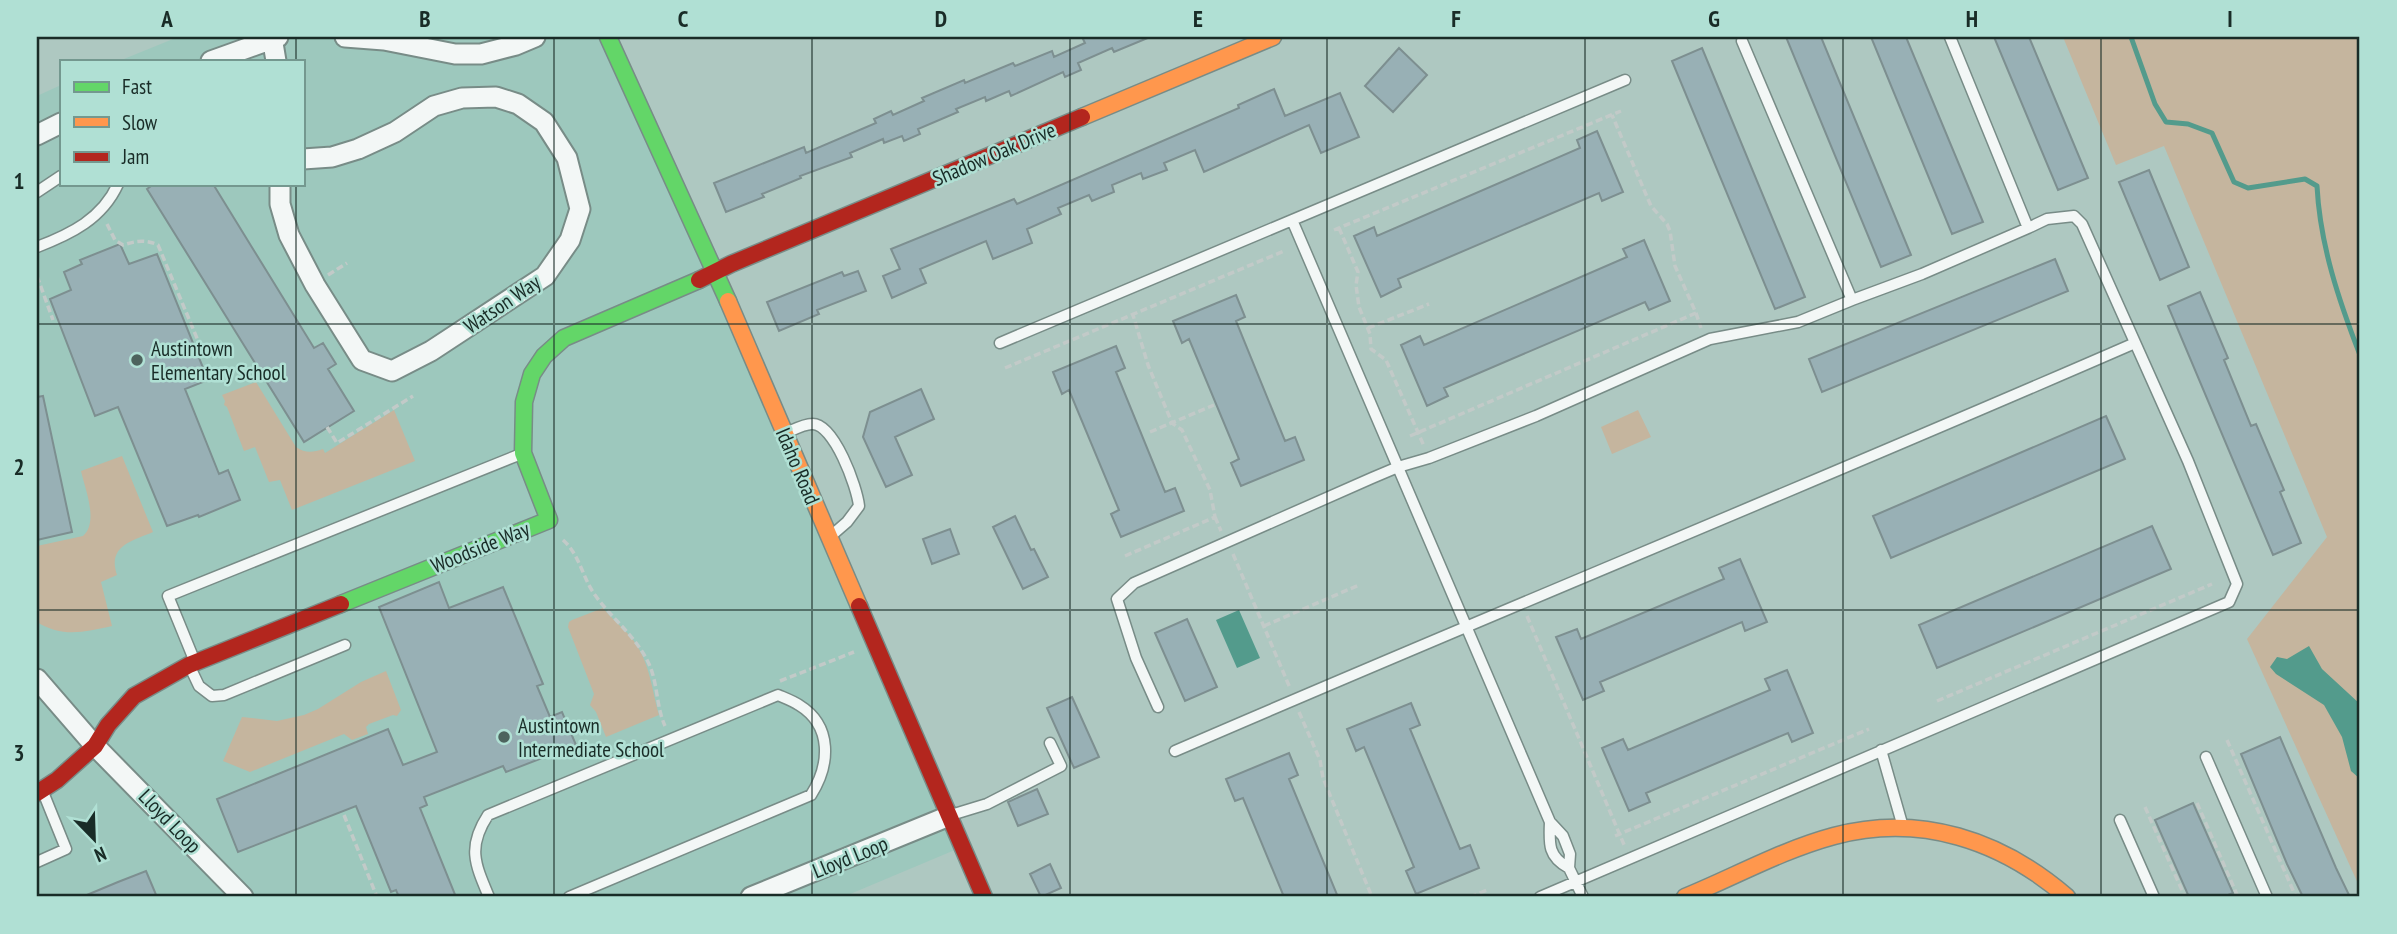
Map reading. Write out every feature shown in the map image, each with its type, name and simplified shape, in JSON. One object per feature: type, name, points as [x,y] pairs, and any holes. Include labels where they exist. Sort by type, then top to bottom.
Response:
[{"type":"street","points":[[272,37],[276,60]]},
{"type":"street","points":[[214,60],[278,37]]},
{"type":"street","points":[[345,37],[384,40],[455,54],[481,54],[536,37]]},
{"type":"street","name":"Idaho Road","points":[[607,37],[715,271],[984,897]]},
{"type":"street","name":"Shadow Oak Drive","points":[[715,271],[1273,37]]},
{"type":"street","name":"Watson Way","points":[[280,186],[279,204],[289,235],[315,285],[362,360],[393,371],[431,351],[545,276],[570,240],[580,209],[567,158],[544,121],[518,104],[496,97],[462,98],[434,106],[395,132],[358,149],[332,157],[304,159]]},
{"type":"street","points":[[37,135],[60,124]]},
{"type":"street","name":"Woodside Way","points":[[39,792],[57,780],[95,746],[108,725],[134,695],[192,664],[549,520],[523,453],[522,408],[532,374],[544,356],[564,338],[667,295],[715,271]]},
{"type":"street","name":"Lloyd Loop","points":[[37,680],[95,746],[243,897]]},
{"type":"street","name":"Lloyd Loop","points":[[751,897],[949,816]]},
{"type":"street","points":[[1685,897],[1835,836],[1903,828],[1943,832],[1989,846],[2033,869],[2067,897]]},
{"type":"lane","points":[[1950,37],[2028,228]]},
{"type":"lane","points":[[1742,41],[1852,300]]},
{"type":"lane","points":[[1000,343],[1625,80]]},
{"type":"lane","points":[[37,192],[60,177]]},
{"type":"lane","points":[[37,247],[58,239],[90,220],[110,201],[117,186]]},
{"type":"lane","points":[[1158,707],[1136,658],[1117,599],[1134,583],[1398,467],[1429,458],[1536,416],[1710,339],[1798,322],[1922,274],[2028,228],[2061,216],[2074,216],[2082,224],[2188,461],[2228,559],[2237,584],[2229,602],[1540,897]]},
{"type":"lane","points":[[1292,220],[1550,822],[1563,836],[1570,853],[1569,868],[1583,897]]},
{"type":"lane","points":[[1175,751],[2135,343]]},
{"type":"lane","points":[[784,433],[810,424],[819,425],[833,436],[858,495],[859,506],[847,522],[829,537]]},
{"type":"lane","points":[[345,645],[224,695],[212,696],[199,686],[168,596],[523,453]]},
{"type":"lane","points":[[489,897],[473,851],[477,832],[488,815],[778,695],[801,706],[815,720],[825,746],[824,768],[811,795],[569,897]]},
{"type":"lane","points":[[949,816],[987,804],[1061,766],[1051,743]]},
{"type":"lane","points":[[1881,750],[1903,828]]},
{"type":"lane","points":[[2206,757],[2267,897]]},
{"type":"lane","points":[[37,862],[66,849],[39,792]]},
{"type":"lane","points":[[2119,820],[2154,897]]},
{"type":"lane","points":[[1550,822],[1549,842],[1553,854],[1558,862],[1569,868]]},
{"type":"path","points":[[1429,458],[1386,360],[1371,348],[1368,328],[1359,307],[1356,285],[1358,272],[1336,229],[1621,111]]},
{"type":"path","points":[[1410,436],[1696,313],[1675,266],[1670,230],[1651,206],[1612,115]]},
{"type":"path","points":[[107,224],[115,240],[123,245],[140,241],[158,245],[199,343]]},
{"type":"path","points":[[1005,368],[1284,251]]},
{"type":"path","points":[[323,278],[347,263]]},
{"type":"path","points":[[37,276],[53,320]]},
{"type":"path","points":[[1368,328],[1429,304]]},
{"type":"path","points":[[1125,556],[1215,517],[1210,490],[1182,430],[1172,423],[1148,365],[1133,315]]},
{"type":"path","points":[[327,427],[337,443],[413,396]]},
{"type":"path","points":[[1150,432],[1214,405]]},
{"type":"path","points":[[563,540],[573,549],[583,576],[595,595],[643,653],[655,684],[664,726]]},
{"type":"path","points":[[1226,542],[1239,566],[1295,699],[1320,760],[1323,778],[1372,897]]},
{"type":"path","points":[[1937,701],[2212,583]]},
{"type":"path","points":[[1264,626],[1359,585]]},
{"type":"path","points":[[1521,602],[1630,859]]},
{"type":"path","points":[[1618,835],[1869,729]]},
{"type":"path","points":[[2227,740],[2296,897]]},
{"type":"path","points":[[2197,803],[2238,897]]},
{"type":"path","points":[[2145,807],[2185,897]]},
{"type":"path","points":[[344,815],[377,897]]},
{"type":"path","points":[[1470,897],[1487,890]]},
{"type":"shaded area","points":[[178,37],[608,37],[962,847],[843,897],[37,897],[37,96],[60,85],[60,186],[304,186],[304,60],[121,60]]},
{"type":"shaded area","points":[[2063,37],[2360,37],[2360,888],[2247,639],[2327,537],[2164,146],[2116,165]]},
{"type":"shaded area","points":[[256,382],[299,449],[309,452],[323,449],[325,453],[394,410],[415,461],[292,510],[280,480],[269,482],[255,447],[244,451],[224,405],[222,395]]},
{"type":"shaded area","points":[[1638,410],[1651,437],[1612,454],[1601,427]]},
{"type":"shaded area","points":[[122,456],[153,532],[123,546],[115,557],[117,575],[101,582],[112,626],[74,632],[46,627],[37,622],[37,546],[83,536],[88,530],[90,514],[81,471]]},
{"type":"shaded area","points":[[603,608],[637,645],[649,674],[659,715],[606,737],[596,712],[590,705],[594,694],[568,627],[572,620]]},
{"type":"shaded area","points":[[1239,610],[1260,658],[1237,668],[1216,620]]},
{"type":"shaded area","points":[[2309,646],[2322,669],[2360,704],[2360,791],[2359,778],[2351,771],[2342,737],[2324,705],[2276,674],[2270,667],[2277,657],[2287,659]]},
{"type":"shaded area","points":[[386,671],[401,710],[397,716],[369,724],[366,727],[368,734],[352,740],[344,734],[250,772],[223,761],[242,717],[277,721],[304,715],[361,682]]},
{"type":"building","points":[[1082,37],[1150,37],[1114,52],[1112,48],[1078,63],[1081,70],[1065,77],[1063,72],[1011,96],[1009,91],[956,109],[958,112],[918,129],[920,134],[904,141],[902,136],[884,143],[883,139],[850,153],[852,157],[800,176],[801,178],[762,194],[764,197],[726,212],[714,183],[804,147],[806,153],[876,123],[874,119],[891,111],[893,115],[924,101],[922,98],[964,80],[965,83],[1013,63],[1015,66],[1052,51],[1054,57],[1085,43]]},
{"type":"building","points":[[1786,37],[1821,37],[1911,255],[1881,267]]},
{"type":"building","points":[[1871,37],[1906,37],[1983,222],[1952,234]]},
{"type":"building","points":[[1994,37],[2029,37],[2088,178],[2058,190]]},
{"type":"building","points":[[1399,48],[1427,75],[1393,112],[1365,86]]},
{"type":"building","points":[[1702,48],[1805,297],[1775,309],[1672,61]]},
{"type":"building","points":[[1274,89],[1285,116],[1340,93],[1359,137],[1321,153],[1309,125],[1204,172],[1195,150],[1164,163],[1167,170],[1143,179],[1141,173],[1112,185],[1114,192],[1092,201],[1089,195],[1058,208],[1061,214],[1027,229],[1032,243],[993,259],[986,241],[920,269],[926,283],[892,298],[883,276],[900,269],[891,249],[1014,199],[1017,204],[1239,108],[1238,105]]},
{"type":"building","points":[[1597,131],[1623,192],[1602,201],[1599,193],[1398,279],[1401,287],[1381,297],[1354,236],[1374,227],[1377,236],[1580,148],[1577,140]]},
{"type":"building","points":[[2149,170],[2189,267],[2160,280],[2119,182]]},
{"type":"building","points":[[151,186],[214,186],[314,348],[323,343],[336,364],[328,369],[354,411],[304,442],[147,189]]},
{"type":"building","points":[[1644,240],[1670,301],[1649,310],[1645,302],[1444,388],[1448,396],[1427,406],[1401,345],[1420,336],[1424,345],[1627,257],[1623,249]]},
{"type":"building","points":[[120,244],[129,264],[157,254],[208,380],[185,389],[219,474],[228,470],[240,500],[199,517],[198,515],[167,526],[118,407],[95,416],[50,299],[71,290],[64,272],[82,264],[80,260]]},
{"type":"building","points":[[2055,259],[2068,291],[1822,392],[1809,359]]},
{"type":"building","points":[[858,271],[866,291],[817,310],[819,314],[779,331],[767,302],[842,272],[844,276]]},
{"type":"building","points":[[2200,292],[2228,358],[2224,360],[2251,426],[2256,424],[2284,490],[2280,492],[2301,543],[2273,555],[2168,306]]},
{"type":"building","points":[[1236,295],[1245,317],[1236,321],[1285,441],[1295,437],[1304,460],[1241,486],[1231,463],[1239,459],[1189,339],[1182,343],[1173,321]]},
{"type":"building","points":[[1116,346],[1125,368],[1116,372],[1165,492],[1175,488],[1184,511],[1121,537],[1111,514],[1119,510],[1069,390],[1062,394],[1053,372]]},
{"type":"building","points":[[921,389],[934,419],[895,437],[912,475],[886,487],[863,437],[870,412]]},
{"type":"building","points":[[43,396],[72,532],[37,540],[37,397]]},
{"type":"building","points":[[2106,416],[2125,459],[1891,558],[1873,516]]},
{"type":"building","points":[[1015,516],[1031,550],[1034,549],[1048,577],[1023,589],[993,527]]},
{"type":"building","points":[[2152,526],[2171,569],[1937,668],[1919,625]]},
{"type":"building","points":[[950,529],[959,554],[932,564],[923,539]]},
{"type":"building","points":[[1740,559],[1767,622],[1745,631],[1742,622],[1600,682],[1604,691],[1583,700],[1556,637],[1577,629],[1581,639],[1724,579],[1719,568]]},
{"type":"building","name":"Austintown Intermediate School","points":[[439,582],[449,608],[503,587],[543,684],[537,686],[550,717],[562,712],[576,745],[506,772],[503,766],[424,797],[427,805],[420,808],[456,897],[399,897],[396,890],[391,892],[356,806],[238,852],[217,799],[388,729],[403,765],[437,752],[379,607]]},
{"type":"building","points":[[1187,619],[1217,687],[1185,701],[1155,633]]},
{"type":"building","points":[[1787,670],[1813,733],[1792,742],[1788,733],[1646,793],[1650,802],[1629,811],[1602,748],[1623,739],[1628,750],[1770,690],[1765,679]]},
{"type":"building","points":[[1072,697],[1099,757],[1074,768],[1047,708]]},
{"type":"building","points":[[1411,703],[1420,725],[1410,729],[1460,849],[1470,845],[1479,868],[1416,894],[1406,871],[1414,867],[1364,747],[1356,751],[1347,729]]},
{"type":"building","points":[[2280,737],[2350,897],[2303,897],[2287,864],[2241,754]]},
{"type":"building","points":[[1289,753],[1298,775],[1289,779],[1338,897],[1284,897],[1243,798],[1235,801],[1226,779]]},
{"type":"building","points":[[1037,789],[1048,814],[1018,826],[1008,802]]},
{"type":"building","points":[[2193,803],[2233,893],[2223,897],[2189,897],[2155,820]]},
{"type":"building","points":[[1050,864],[1061,888],[1041,897],[1030,874]]},
{"type":"building","points":[[146,871],[157,897],[82,897],[118,882]]},
{"type":"waterway","points":[[2131,37],[2155,104],[2166,122],[2188,124],[2212,133],[2234,182],[2248,188],[2305,179],[2317,186],[2322,230],[2332,272],[2360,355]]},
{"type":"traffic: fast","points":[[608,37],[728,301]]},
{"type":"traffic: fast","points":[[341,604],[549,520],[523,453],[524,402],[532,374],[544,356],[564,338],[699,280]]},
{"type":"traffic: slow","points":[[1082,117],[1273,37]]},
{"type":"traffic: slow","points":[[728,301],[859,606]]},
{"type":"traffic: slow","points":[[1685,897],[1815,842],[1866,830],[1897,828],[1958,836],[1987,847],[2015,860],[2067,897]]},
{"type":"traffic: jam","points":[[699,280],[731,264],[1082,117]]},
{"type":"traffic: jam","points":[[37,793],[57,780],[95,746],[108,725],[134,696],[189,665],[341,604]]},
{"type":"traffic: jam","points":[[859,606],[984,897]]},
{"type":"place","name":"Austintown Elementary School","points":[[137,360]]},
{"type":"place","name":"Austintown Intermediate School","points":[[504,737]]}]
